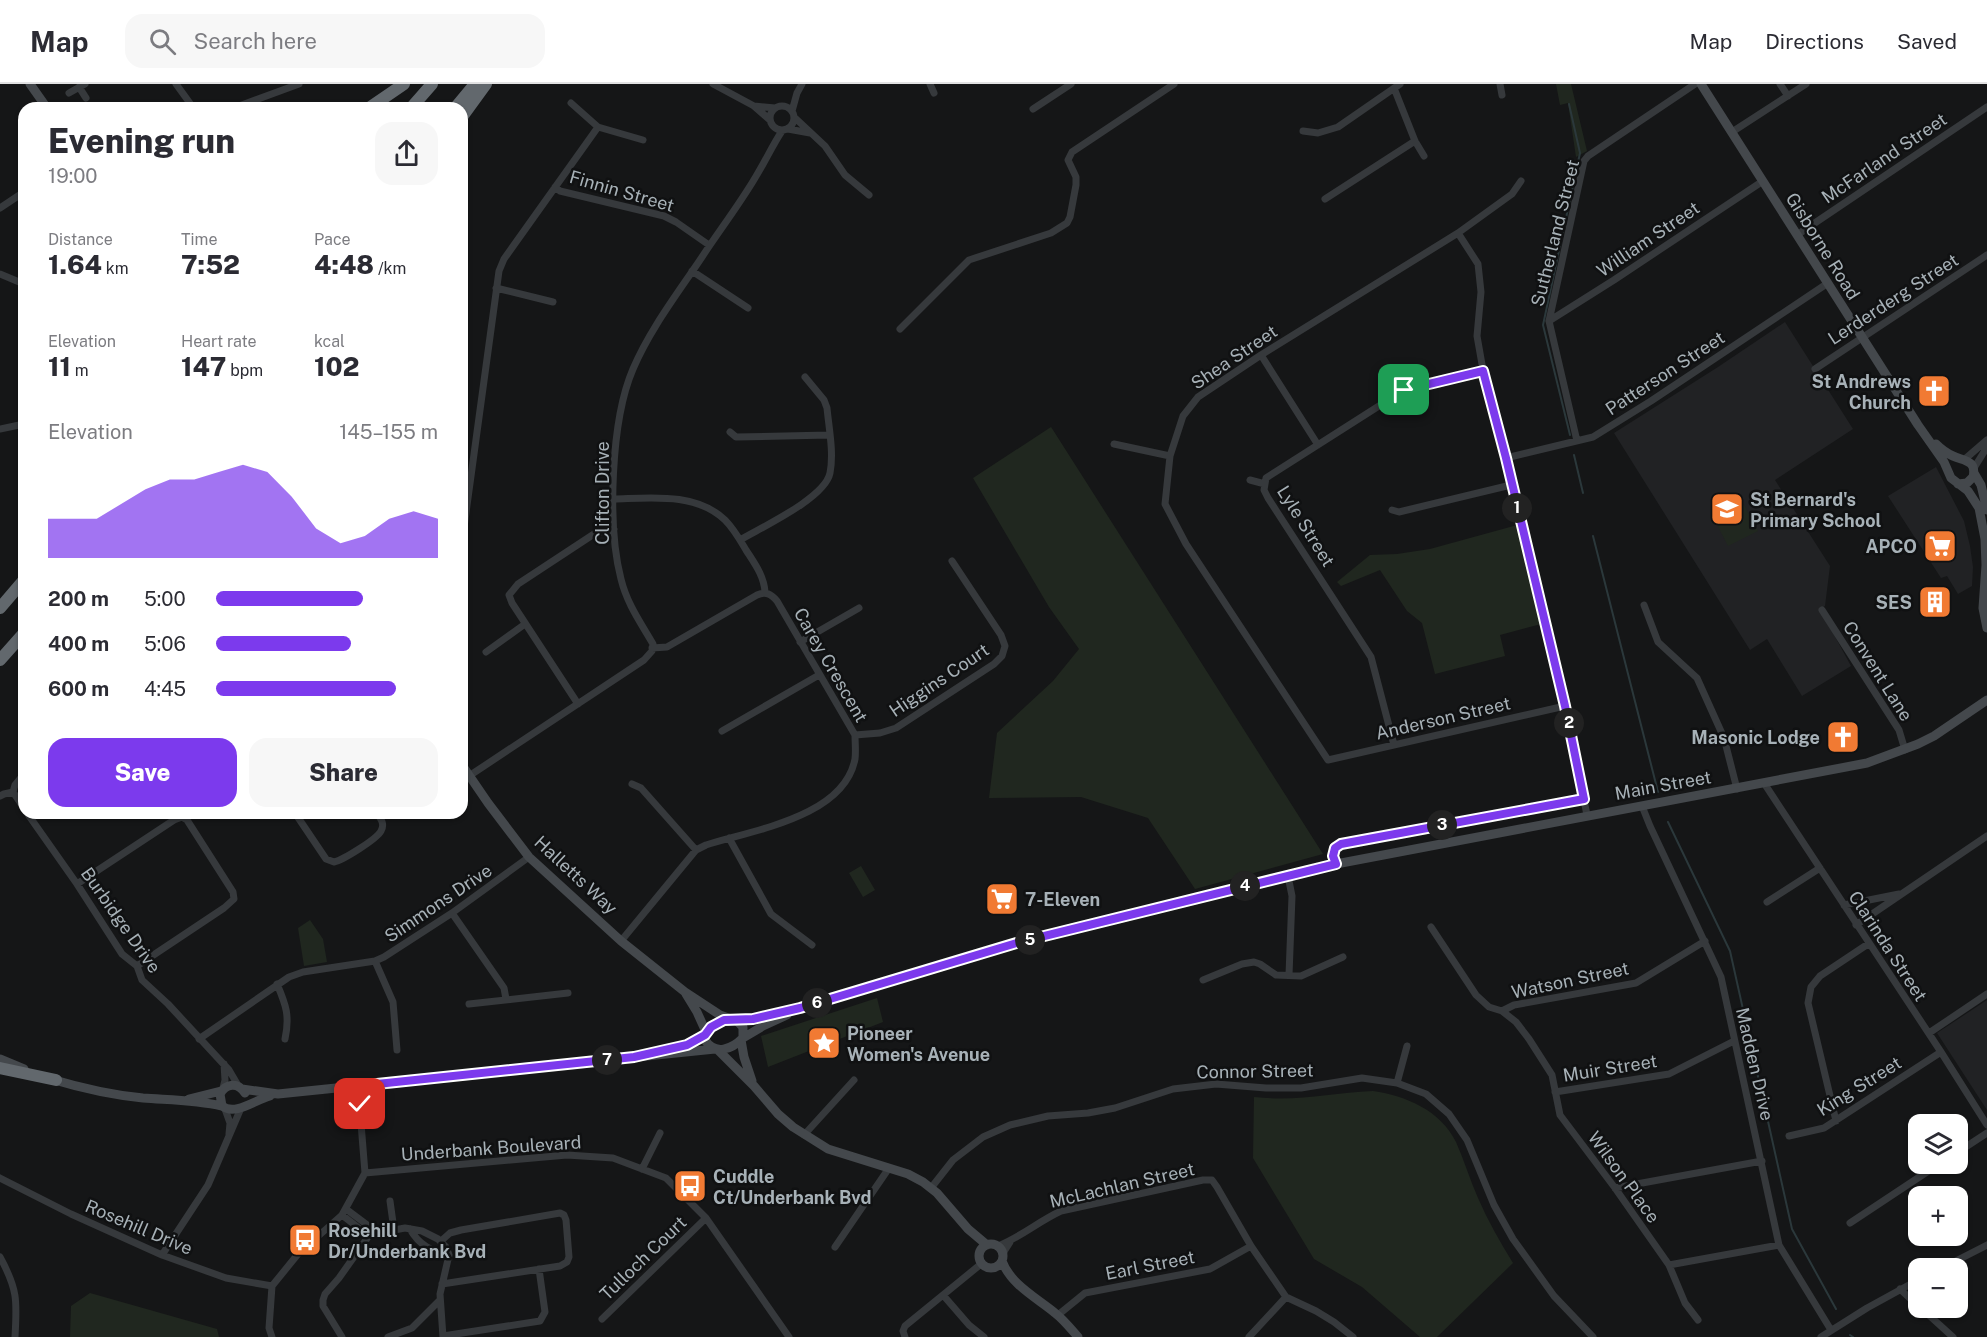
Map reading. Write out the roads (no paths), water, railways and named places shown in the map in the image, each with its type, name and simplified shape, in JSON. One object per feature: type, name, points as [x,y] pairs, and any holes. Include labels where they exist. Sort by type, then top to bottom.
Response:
[{"type":"highway","points":[[378,102],[404,84]]},
{"type":"highway","points":[[416,102],[432,84]]},
{"type":"highway","points":[[460,102],[475,84]]},
{"type":"highway","points":[[468,109],[486,84]]},
{"type":"highway","points":[[0,608],[18,587]]},
{"type":"highway","points":[[0,660],[18,640]]},
{"type":"highway","points":[[0,1068],[56,1080]]},
{"type":"main road","points":[[30,84],[43,102]]},
{"type":"main road","points":[[37,84],[49,102]]},
{"type":"main road","name":"Gisborne Road","points":[[1701,84],[1949,470]]},
{"type":"main road","name":"Gisborne Road","points":[[1918,425],[1943,451],[1963,459]]},
{"type":"main road","points":[[1987,510],[1981,484],[1972,464],[1963,459],[1952,462],[1949,470],[1951,478],[1973,496],[1982,517],[1986,552],[1983,608],[1987,628]]},
{"type":"main road","points":[[1958,484],[1971,481],[1974,470]]},
{"type":"main road","name":"Main Street","points":[[733,1020],[753,1019],[800,1008],[1020,942],[1336,864],[1587,815],[1845,769],[1889,757],[1905,750],[1934,736],[1986,702]]},
{"type":"main road","name":"Halletts Way","points":[[469,776],[529,857],[621,940],[685,992],[720,1015],[733,1020]]},
{"type":"main road","name":"Halletts Way","points":[[685,992],[697,1012],[705,1034]]},
{"type":"main road","name":"Main Street","points":[[742,1039],[800,1008]]},
{"type":"main road","points":[[634,1057],[678,1048],[705,1034],[718,1023],[733,1020],[743,1027],[742,1039],[746,1063],[754,1086]]},
{"type":"main road","points":[[705,1034],[707,1043],[754,1086],[778,1114],[804,1135],[828,1149],[908,1174],[938,1193],[984,1247],[1001,1260],[1020,1286],[1058,1315],[1078,1337]]},
{"type":"main road","points":[[0,1059],[74,1086],[125,1096],[187,1100],[234,1111],[278,1094],[717,1050],[728,1048],[742,1039]]},
{"type":"main road","points":[[187,1100],[222,1090],[231,1085],[278,1094]]},
{"type":"main road","points":[[241,1088],[246,1097],[242,1107]]},
{"type":"main road","points":[[222,1090],[219,1098],[224,1107]]},
{"type":"main road","points":[[984,1247],[978,1257],[981,1264],[988,1268],[1001,1260]]},
{"type":"street","points":[[176,84],[189,102]]},
{"type":"street","points":[[250,102],[299,84]]},
{"type":"street","points":[[713,84],[754,106],[771,123],[785,130],[810,133]]},
{"type":"street","points":[[785,130],[793,123],[797,93],[802,84]]},
{"type":"street","points":[[930,84],[934,93]]},
{"type":"street","points":[[1033,109],[1071,84]]},
{"type":"street","points":[[900,329],[969,260],[1051,233],[1067,224],[1076,185],[1076,177],[1068,160],[1069,155],[1079,146],[1174,84]]},
{"type":"street","points":[[1500,84],[1502,95]]},
{"type":"street","name":"Sutherland Street","points":[[1577,441],[1549,321],[1584,161],[1588,156],[1695,84]]},
{"type":"street","points":[[1780,84],[1788,96]]},
{"type":"street","points":[[1732,132],[1806,84]]},
{"type":"street","points":[[69,93],[82,86],[86,98]]},
{"type":"street","points":[[1303,130],[1318,133],[1338,128],[1397,86],[1415,141],[1424,156]]},
{"type":"street","points":[[771,123],[771,113],[797,93]]},
{"type":"street","points":[[572,103],[598,127],[643,140]]},
{"type":"street","points":[[754,106],[778,107],[793,114],[825,146],[845,175],[869,195]]},
{"type":"street","name":"McFarland Street","points":[[1797,235],[1987,106]]},
{"type":"street","name":"Clifton Drive","points":[[771,123],[772,146]]},
{"type":"street","points":[[468,497],[499,271],[504,259],[598,127]]},
{"type":"street","name":"Clifton Drive","points":[[652,648],[653,644],[630,606],[621,580],[614,529],[614,451],[621,406],[633,369],[653,330],[755,179],[772,146],[785,130]]},
{"type":"street","points":[[1325,199],[1415,141]]},
{"type":"street","name":"Shea Street","points":[[1328,760],[1185,544],[1165,504],[1170,456],[1183,416],[1198,397],[1261,355],[1458,233],[1512,194],[1521,181]]},
{"type":"street","name":"William Street","points":[[1549,321],[1763,181]]},
{"type":"street","name":"Finnin Street","points":[[555,187],[560,191],[664,216],[709,245]]},
{"type":"street","points":[[0,208],[18,196]]},
{"type":"street","points":[[1458,233],[1478,264],[1481,292],[1477,336],[1483,371],[1565,706],[1587,815]]},
{"type":"street","name":"Lerderderg Street","points":[[1815,369],[1986,257]]},
{"type":"street","points":[[692,271],[748,308]]},
{"type":"street","points":[[0,274],[18,282]]},
{"type":"street","name":"Patterson Street","points":[[1506,458],[1593,437],[1828,283]]},
{"type":"street","points":[[496,288],[553,302]]},
{"type":"street","points":[[1261,355],[1318,445]]},
{"type":"street","name":"Lyle Street","points":[[1394,745],[1371,657],[1268,498],[1264,490],[1266,478],[1404,390],[1483,371]]},
{"type":"street","points":[[740,540],[817,494],[827,483],[831,463],[827,408],[824,400],[805,377]]},
{"type":"street","points":[[0,429],[18,425]]},
{"type":"street","points":[[730,432],[736,437],[829,435]]},
{"type":"street","points":[[1963,459],[1987,440]]},
{"type":"street","points":[[1114,444],[1170,456]]},
{"type":"street","points":[[1974,470],[1987,447]]},
{"type":"street","points":[[1250,480],[1265,484]]},
{"type":"street","points":[[1392,510],[1399,512],[1511,485]]},
{"type":"street","points":[[469,776],[650,656],[652,648],[667,647],[765,592],[762,575],[740,540],[724,519],[703,506],[693,502],[655,498],[614,499]]},
{"type":"street","points":[[579,704],[509,598],[510,591],[594,534],[614,529]]},
{"type":"street","name":"Higgins Court","points":[[855,735],[880,733],[896,728],[994,664],[1002,656],[1005,646],[1001,635],[952,561]]},
{"type":"street","name":"Carey Crescent","points":[[696,850],[779,824],[830,799],[846,781],[855,759],[855,735],[777,601],[765,592]]},
{"type":"street","points":[[1644,605],[1658,642],[1697,678],[1724,738],[1737,789]]},
{"type":"street","points":[[800,642],[859,608]]},
{"type":"street","name":"Convent Lane","points":[[1822,610],[1899,730],[1905,750]]},
{"type":"street","points":[[486,652],[525,624]]},
{"type":"street","points":[[722,731],[819,675]]},
{"type":"street","name":"Anderson Street","points":[[1328,760],[1565,706]]},
{"type":"street","points":[[13,792],[18,781]]},
{"type":"street","name":"Clarinda Street","points":[[1764,783],[1987,1125]]},
{"type":"street","points":[[621,940],[696,850],[641,788],[632,784]]},
{"type":"street","points":[[0,796],[13,792]]},
{"type":"street","points":[[13,792],[18,799]]},
{"type":"street","points":[[1336,864],[1333,856],[1335,848],[1341,844],[1584,799]]},
{"type":"street","name":"Madden Drive","points":[[1642,806],[1721,977],[1779,1245],[1831,1330]]},
{"type":"street","name":"Burbidge Drive","points":[[31,819],[122,954],[136,966],[142,980],[168,1004],[224,1064],[241,1088]]},
{"type":"street","points":[[77,884],[177,819]]},
{"type":"street","points":[[136,966],[234,899],[233,892],[185,819]]},
{"type":"street","points":[[299,819],[326,859],[334,862],[368,843],[381,832],[383,824],[380,819]]},
{"type":"street","points":[[1856,925],[1987,836]]},
{"type":"street","points":[[729,838],[771,914],[812,945]]},
{"type":"street","name":"Simmons Drive","points":[[199,1039],[277,984],[303,972],[375,961],[408,943],[529,857]]},
{"type":"street","points":[[1767,902],[1820,868]]},
{"type":"street","points":[[1288,876],[1292,896],[1289,975]]},
{"type":"street","points":[[1844,905],[1904,893]]},
{"type":"street","points":[[452,913],[504,988],[506,999]]},
{"type":"street","name":"Wilson Place","points":[[1431,927],[1476,995],[1490,1007],[1502,1011],[1516,1022],[1546,1066],[1552,1075],[1560,1115],[1669,1265],[1685,1303],[1698,1320]]},
{"type":"street","name":"Watson Street","points":[[1502,1011],[1514,1005],[1636,983],[1704,941]]},
{"type":"street","points":[[1836,1121],[1808,1003],[1811,987],[1820,976],[1868,944]]},
{"type":"street","points":[[1203,980],[1242,964],[1254,962],[1276,975],[1301,976],[1343,957]]},
{"type":"street","points":[[375,961],[393,1002],[397,1050]]},
{"type":"street","points":[[277,984],[288,1015],[285,1039]]},
{"type":"street","points":[[469,1004],[568,993]]},
{"type":"street","points":[[1929,1033],[1987,994]]},
{"type":"street","name":"Muir Street","points":[[1555,1092],[1669,1074],[1734,1041]]},
{"type":"street","points":[[1397,1083],[1407,1046]]},
{"type":"street","name":"King Street","points":[[1789,1136],[1824,1128],[1941,1052]]},
{"type":"street","points":[[222,1090],[226,1071],[224,1064]]},
{"type":"street","name":"Connor Street","points":[[931,1188],[953,1160],[983,1137],[1010,1125],[1029,1120],[1115,1108],[1173,1089],[1216,1084],[1266,1089],[1301,1088],[1362,1078],[1397,1083],[1426,1094],[1449,1114],[1467,1140],[1494,1205],[1513,1239],[1537,1275],[1593,1337]]},
{"type":"street","points":[[804,1135],[854,1080]]},
{"type":"street","points":[[272,1337],[269,1328],[272,1286],[298,1254],[344,1212],[365,1173],[358,1086]]},
{"type":"street","points":[[224,1107],[230,1123],[229,1137]]},
{"type":"street","points":[[162,1255],[208,1185],[242,1107]]},
{"type":"street","points":[[642,1169],[660,1133]]},
{"type":"street","points":[[1968,1145],[1987,1133]]},
{"type":"street","name":"Underbank Boulevard","points":[[365,1173],[567,1155],[614,1158],[666,1178],[706,1218],[789,1337]]},
{"type":"street","points":[[1615,1188],[1762,1161]]},
{"type":"street","points":[[835,1247],[889,1168]]},
{"type":"street","points":[[1850,1223],[1925,1174]]},
{"type":"street","name":"Rosehill Drive","points":[[0,1178],[71,1214],[162,1255],[226,1278],[272,1286]]},
{"type":"street","name":"McLachlan Street","points":[[1001,1260],[1010,1242],[1045,1218],[1061,1211],[1203,1180],[1212,1180],[1251,1246],[1286,1297]]},
{"type":"street","points":[[390,1201],[394,1230]]},
{"type":"street","points":[[344,1212],[371,1233],[410,1229],[422,1231],[441,1241],[446,1247],[449,1255],[440,1300],[443,1337],[540,1321],[545,1312],[539,1269]]},
{"type":"street","points":[[441,1241],[450,1233],[461,1230],[552,1213],[564,1215],[568,1233],[569,1257],[567,1262],[560,1266],[442,1284]]},
{"type":"street","name":"Tulloch Court","points":[[602,1319],[706,1218]]},
{"type":"street","points":[[410,1229],[419,1243],[434,1252],[449,1255]]},
{"type":"street","points":[[342,1337],[323,1306],[323,1300],[325,1294],[371,1233]]},
{"type":"street","points":[[1669,1265],[1779,1245]]},
{"type":"street","points":[[1962,1258],[1987,1245]]},
{"type":"street","name":"Earl Street","points":[[1058,1315],[1085,1293],[1210,1269],[1251,1246]]},
{"type":"street","points":[[0,1257],[17,1296],[15,1337]]},
{"type":"street","points":[[905,1337],[903,1331],[905,1326],[981,1264]]},
{"type":"street","points":[[1821,1337],[1908,1285]]},
{"type":"street","points":[[1900,1289],[1908,1296]]},
{"type":"street","points":[[943,1295],[969,1325],[984,1337]]},
{"type":"street","points":[[1249,1337],[1286,1297],[1316,1311],[1353,1337]]},
{"type":"street","points":[[388,1337],[412,1328],[440,1300]]},
{"type":"street","points":[[1932,1318],[1953,1337]]},
{"type":"waterway","points":[[1569,104],[1580,153],[1543,325],[1570,435]]},
{"type":"waterway","points":[[1574,455],[1583,493]]},
{"type":"waterway","points":[[1593,536],[1658,792]]},
{"type":"waterway","points":[[1668,822],[1730,951],[1792,1229],[1836,1309]]},
{"type":"place","name":"St Andrews Church","points":[[1934,391]]},
{"type":"place","name":"St Bernard's Primary School","points":[[1727,509]]},
{"type":"place","name":"APCO","points":[[1940,546]]},
{"type":"place","name":"SES","points":[[1935,602]]},
{"type":"place","name":"Masonic Lodge","points":[[1843,737]]},
{"type":"place","name":"7-Eleven","points":[[1002,899]]},
{"type":"place","name":"Pioneer Women's Avenue","points":[[824,1043]]},
{"type":"place","name":"Cuddle Ct/Underbank Bvd","points":[[690,1186]]},
{"type":"place","name":"Rosehill Dr/Underbank Bvd","points":[[305,1240]]}]
